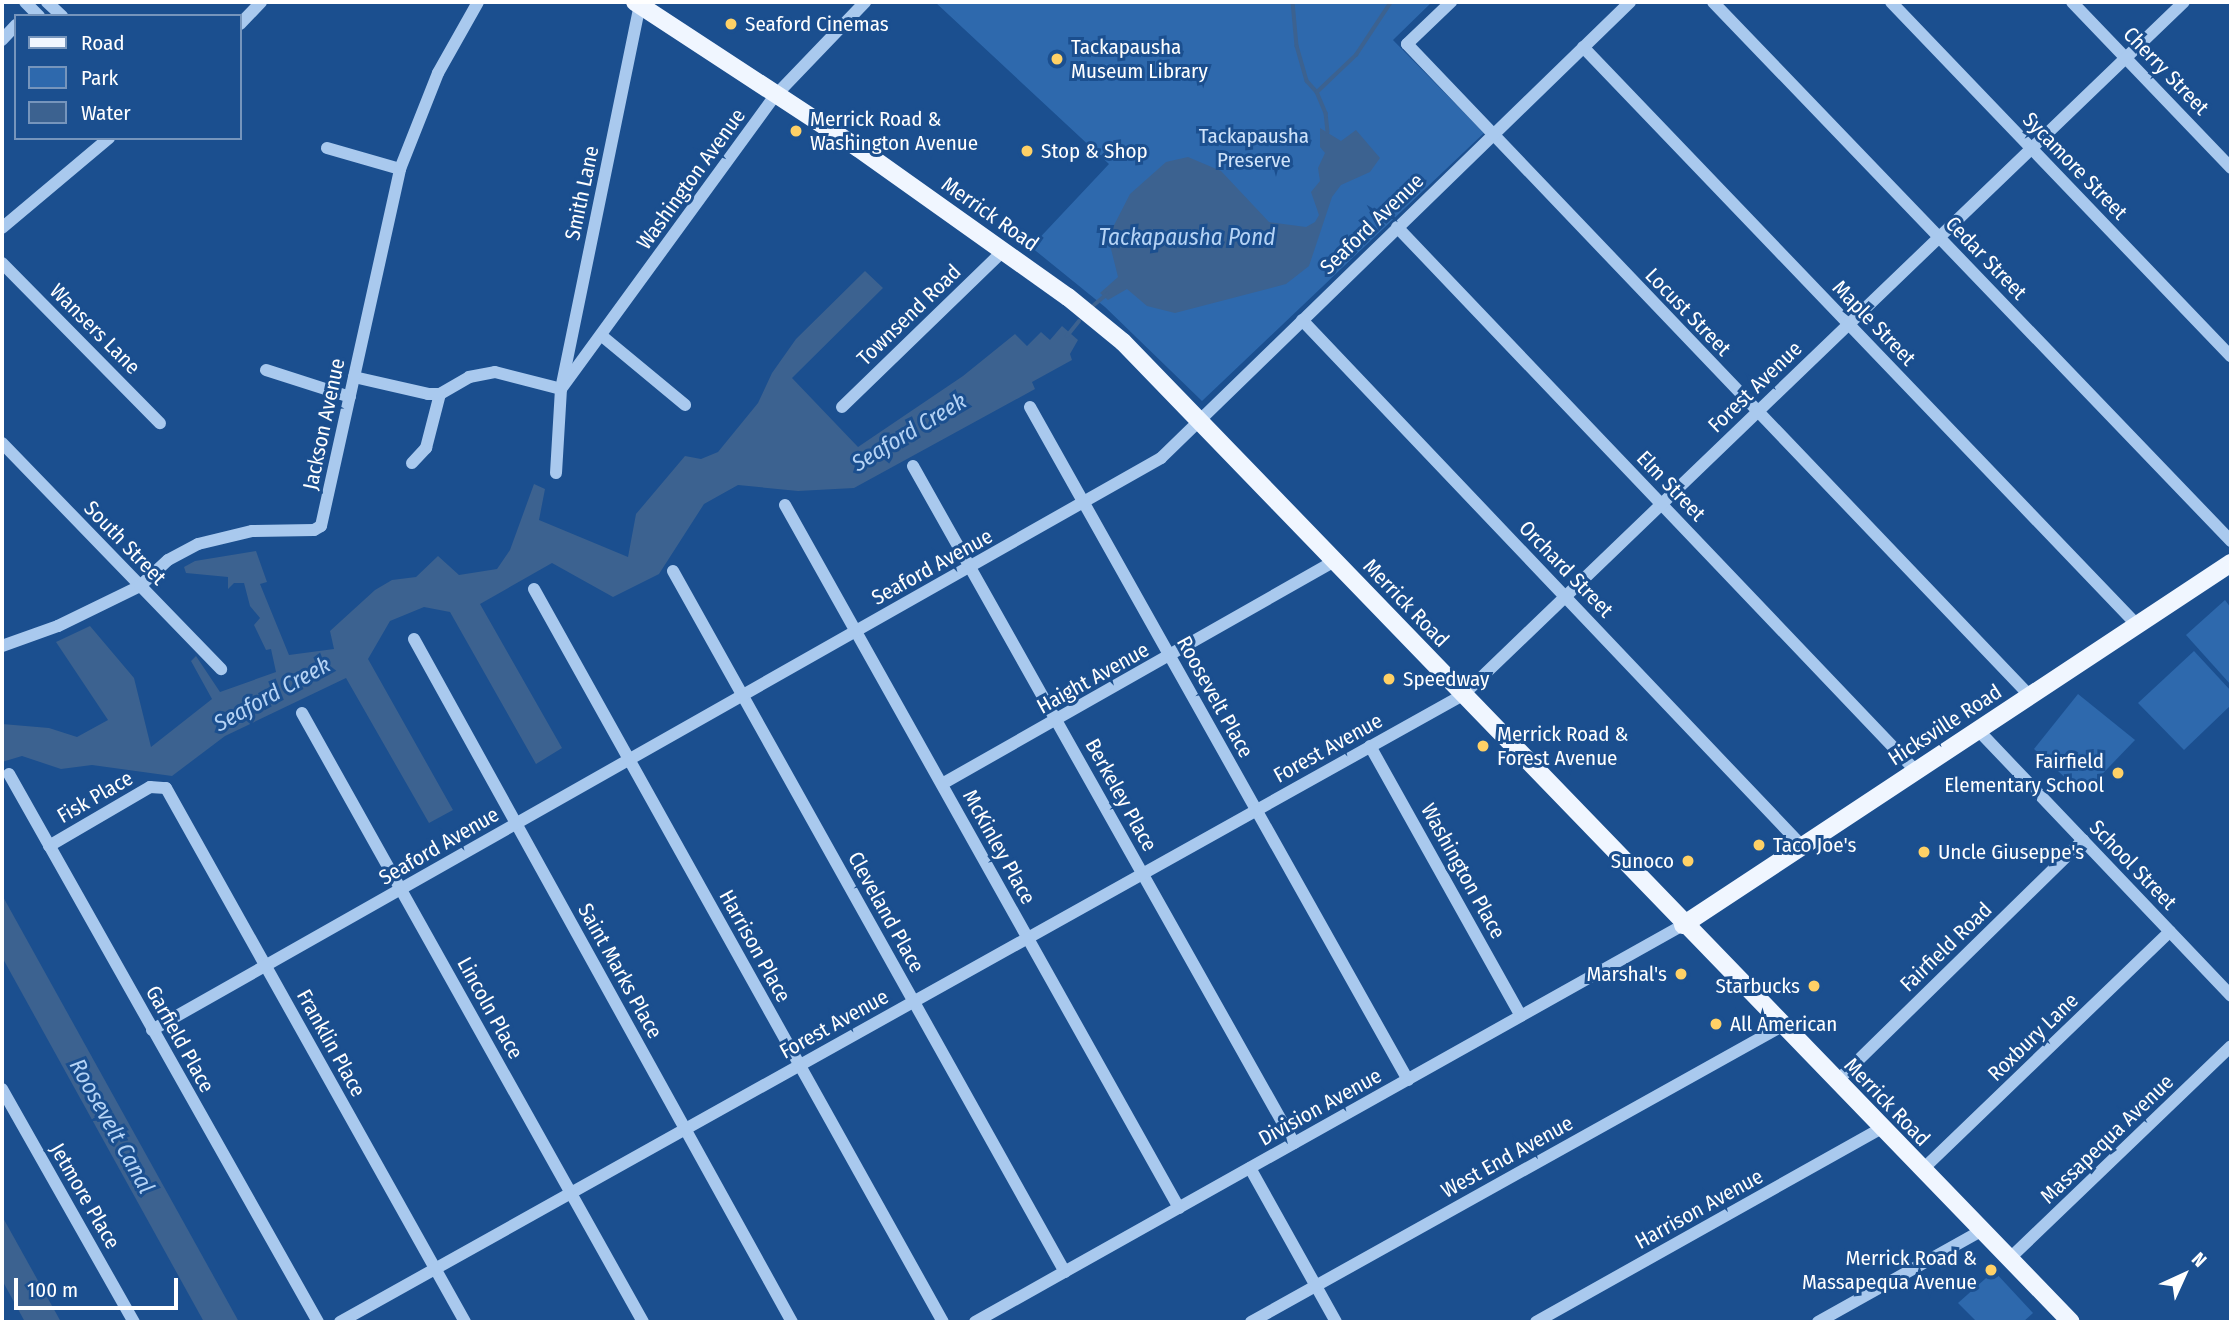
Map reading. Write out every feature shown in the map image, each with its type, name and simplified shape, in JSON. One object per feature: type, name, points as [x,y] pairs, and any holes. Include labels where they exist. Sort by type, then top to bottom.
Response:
[{"type":"main road","name":"Merrick Road","points":[[638,4],[774,97],[858,148],[1003,251],[1123,342],[2008,1260],[2071,1322]]},
{"type":"main road","name":"Hicksville Road","points":[[1684,925],[2137,625],[2228,570]]},
{"type":"street","points":[[47,2],[60,14]]},
{"type":"street","points":[[242,22],[261,2]]},
{"type":"street","name":"Jackson Avenue","points":[[2,646],[58,626],[140,586],[168,560],[198,544],[252,531],[318,529],[400,169],[438,73],[478,2]]},
{"type":"street","name":"Washington Avenue","points":[[561,389],[774,97],[865,2]]},
{"type":"street","name":"Locust Street","points":[[1451,2],[1407,44],[2030,696]]},
{"type":"street","name":"Seaford Avenue","points":[[152,1030],[1161,458],[1630,2]]},
{"type":"street","name":"Cedar Street","points":[[1713,2],[2231,541]]},
{"type":"street","name":"Sycamore Street","points":[[1891,2],[2231,356]]},
{"type":"street","name":"Cherry Street","points":[[2072,2],[2231,168]]},
{"type":"street","name":"Forest Avenue","points":[[340,1322],[1463,695],[2184,2]]},
{"type":"street","name":"Smith Lane","points":[[556,473],[561,389],[638,4]]},
{"type":"street","points":[[2,40],[14,27]]},
{"type":"street","name":"Maple Street","points":[[1583,47],[2137,625]]},
{"type":"street","points":[[2,228],[107,140]]},
{"type":"street","points":[[327,148],[400,169]]},
{"type":"street","name":"Elm Street","points":[[1397,227],[1916,771]]},
{"type":"street","name":"Townsend Road","points":[[842,407],[1003,251]]},
{"type":"street","name":"Wansers Lane","points":[[2,263],[160,423]]},
{"type":"street","name":"Orchard Street","points":[[1302,320],[1802,846]]},
{"type":"street","points":[[602,336],[685,405]]},
{"type":"street","points":[[267,370],[349,397]]},
{"type":"street","points":[[354,377],[440,394],[469,377],[495,373],[561,389]]},
{"type":"street","points":[[412,463],[426,448],[440,394]]},
{"type":"street","name":"Roosevelt Place","points":[[1030,407],[1408,1080]]},
{"type":"street","name":"South Street","points":[[2,443],[221,669]]},
{"type":"street","name":"Berkeley Place","points":[[913,466],[1294,1143]]},
{"type":"street","name":"McKinley Place","points":[[785,505],[1179,1208]]},
{"type":"street","name":"Haight Avenue","points":[[942,784],[1334,561]]},
{"type":"street","name":"Cleveland Place","points":[[673,571],[1065,1272]]},
{"type":"street","name":"Harrison Place","points":[[534,589],[943,1322]]},
{"type":"street","name":"Saint Marks Place","points":[[414,639],[792,1322]]},
{"type":"street","name":"Lincoln Place","points":[[302,713],[643,1322]]},
{"type":"street","name":"School Street","points":[[1978,730],[2231,996]]},
{"type":"street","name":"Washington Place","points":[[1370,746],[1521,1016]]},
{"type":"street","name":"Garfield Place","points":[[9,774],[318,1322]]},
{"type":"street","name":"Fisk Place","points":[[49,846],[150,787],[161,785]]},
{"type":"street","name":"Franklin Place","points":[[161,785],[266,966],[465,1322]]},
{"type":"street","name":"Fairfield Road","points":[[1836,1082],[2083,840]]},
{"type":"street","name":"Division Avenue","points":[[975,1322],[1684,925]]},
{"type":"street","name":"Roxbury Lane","points":[[1922,1170],[2170,931]]},
{"type":"street","name":"West End Avenue","points":[[1251,1322],[1782,1026]]},
{"type":"street","name":"Massapequa Avenue","points":[[2008,1260],[2231,1046]]},
{"type":"street","name":"Jetmore Place","points":[[2,1089],[134,1322]]},
{"type":"street","name":"Harrison Avenue","points":[[1536,1322],[1881,1128]]},
{"type":"street","points":[[1250,1168],[1336,1322]]},
{"type":"street","points":[[1818,1322],[1981,1231]]},
{"type":"green space","name":"Tackapausha Preserve","points":[[935,2],[1432,2],[1393,40],[1484,133],[1202,401],[1105,307],[1031,247],[1109,164]]},
{"type":"green space","points":[[2225,600],[2231,608],[2231,685],[2186,635]]},
{"type":"green space","points":[[2194,651],[2231,691],[2231,705],[2184,750],[2138,703]]},
{"type":"green space","points":[[2078,694],[2135,740],[2083,794],[2034,749]]},
{"type":"green space","points":[[1994,1271],[2033,1313],[2023,1322],[1977,1322],[1958,1303]]},
{"type":"water","name":"Tackapausha Pond","points":[[1320,128],[1341,141],[1356,130],[1380,158],[1370,172],[1341,185],[1332,197],[1309,266],[1286,284],[1175,313],[1147,306],[1127,289],[1108,300],[1100,293],[1118,277],[1108,237],[1130,194],[1166,162],[1188,157],[1221,171],[1269,222],[1306,227],[1315,222],[1319,215],[1311,192],[1320,181],[1318,168],[1325,153],[1320,147]]},
{"type":"water","points":[[865,271],[883,288],[792,378],[858,447],[963,376],[1015,334],[1027,346],[1041,332],[1050,340],[1062,326],[1078,340],[1070,354],[1072,360],[1032,382],[1035,389],[854,488],[798,491],[738,485],[704,504],[659,574],[613,597],[552,563],[480,604],[562,748],[536,764],[450,612],[424,607],[390,621],[368,659],[453,810],[429,823],[346,678],[225,736],[172,776],[92,765],[61,769],[22,756],[2,762],[2,724],[49,728],[77,737],[108,720],[56,642],[90,626],[134,678],[151,747],[212,699],[191,661],[196,656],[220,692],[276,672],[271,649],[266,650],[254,625],[260,618],[250,606],[244,583],[234,583],[228,589],[228,577],[186,573],[184,567],[195,561],[256,551],[267,582],[260,584],[289,655],[334,649],[330,631],[375,590],[392,580],[416,577],[438,556],[459,575],[497,569],[510,550],[534,484],[545,489],[539,520],[628,557],[636,514],[685,456],[701,459],[718,452],[758,403],[772,373],[796,339]]},
{"type":"water","name":"Roosevelt Canal","points":[[2,895],[239,1322],[204,1322],[2,957]]},
{"type":"water","points":[[2,1216],[61,1322],[25,1322],[2,1280]]},
{"type":"waterway","name":"Seaford Creek","points":[[1293,2],[1297,46],[1307,81],[1317,92],[1326,113],[1328,132]]},
{"type":"waterway","points":[[1317,92],[1356,55],[1391,2]]},
{"type":"waterway","name":"Seaford Creek","points":[[1094,305],[1107,294]]},
{"type":"waterway","name":"Seaford Creek","points":[[1067,336],[1079,321]]},
{"type":"place","name":"Seaford Cinemas","points":[[731,24]]},
{"type":"place","name":"Tackapausha Museum Library","points":[[1057,59]]},
{"type":"place","name":"Merrick Road & Washington Avenue","points":[[796,131]]},
{"type":"place","name":"Stop & Shop","points":[[1027,151]]},
{"type":"place","name":"Speedway","points":[[1389,679]]},
{"type":"place","name":"Merrick Road & Forest Avenue","points":[[1483,746]]},
{"type":"place","name":"Fairfield Elementary School","points":[[2118,773]]},
{"type":"place","name":"Taco Joe's","points":[[1759,845]]},
{"type":"place","name":"Uncle Giuseppe's","points":[[1924,852]]},
{"type":"place","name":"Sunoco","points":[[1688,861]]},
{"type":"place","name":"Marshal's","points":[[1681,974]]},
{"type":"place","name":"Starbucks","points":[[1814,986]]},
{"type":"place","name":"All American","points":[[1716,1024]]},
{"type":"place","name":"Merrick Road & Massapequa Avenue","points":[[1991,1270]]}]
